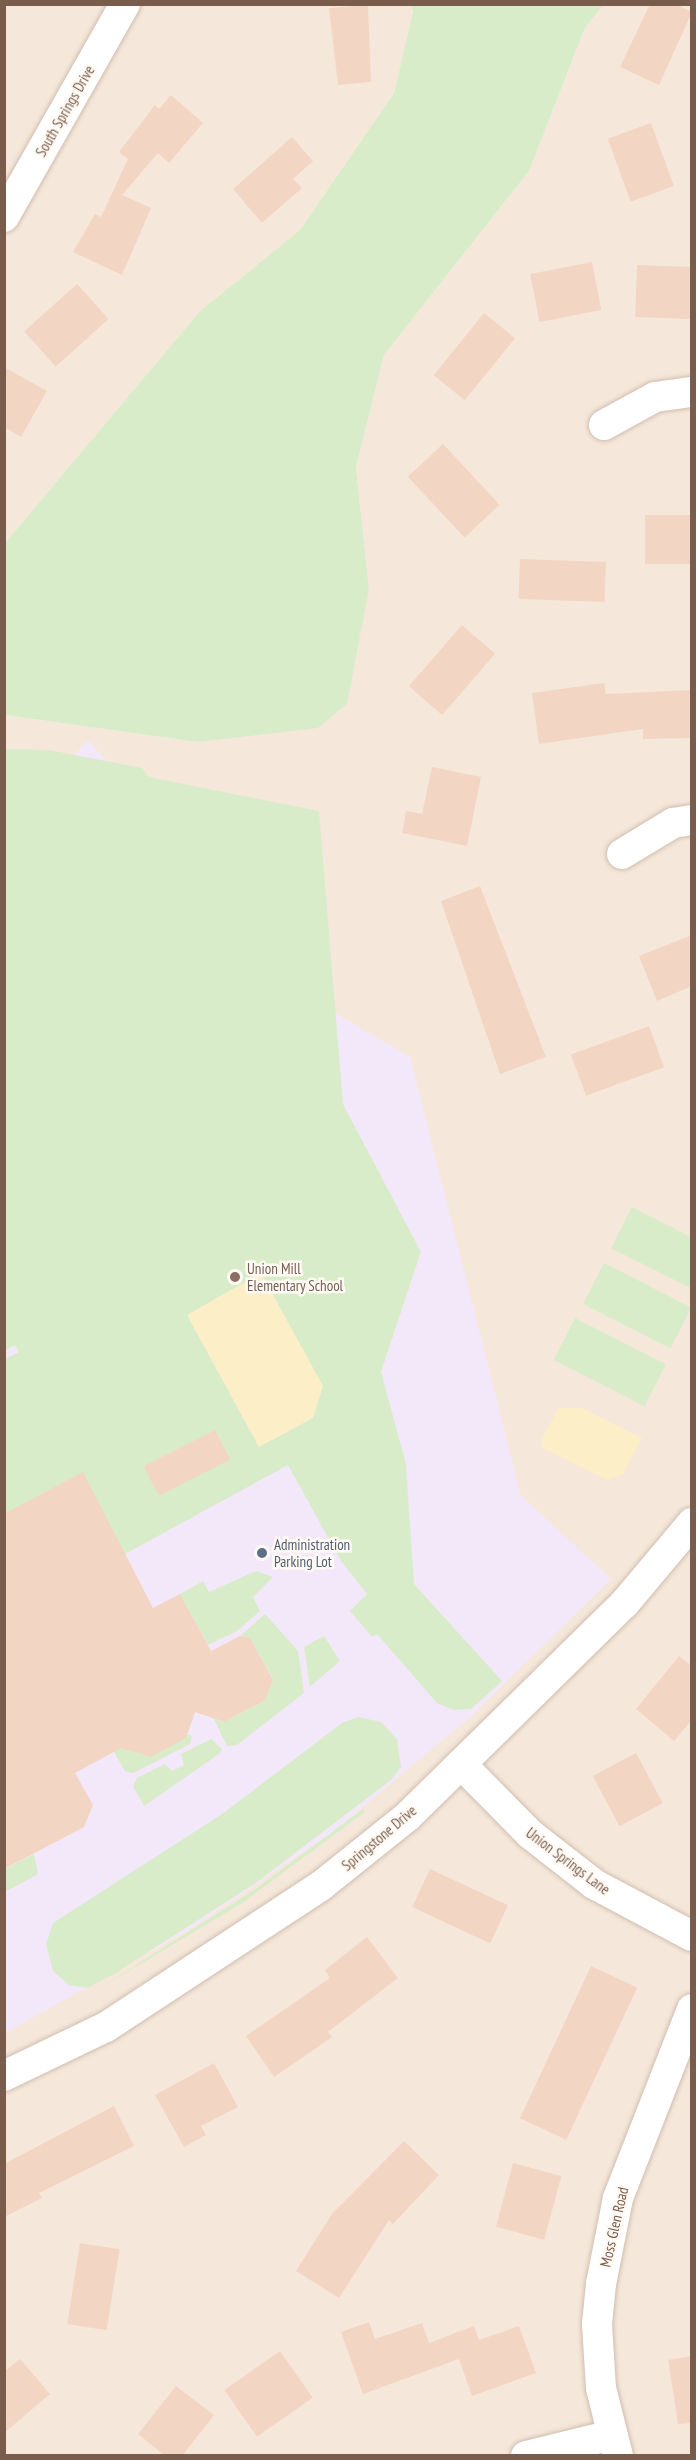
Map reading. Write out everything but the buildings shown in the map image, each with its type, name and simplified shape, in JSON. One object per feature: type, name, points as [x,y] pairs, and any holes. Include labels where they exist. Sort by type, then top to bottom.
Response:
[{"type":"street","name":"South Springs Drive","points":[[4,217],[14,177],[125,4]]},
{"type":"street","points":[[604,425],[655,397],[692,392]]},
{"type":"street","points":[[622,854],[673,823],[692,820]]},
{"type":"street","name":"Springstone Drive","points":[[4,2076],[106,2026],[322,1885],[408,1816],[624,1604],[692,1523]]},
{"type":"street","name":"Union Springs Lane","points":[[461,1764],[530,1834],[594,1884],[692,1936]]},
{"type":"street","name":"Moss Glen Road","points":[[615,2445],[601,2388],[597,2324],[601,2284],[618,2198],[692,2009]]},
{"type":"street","points":[[526,2456],[615,2445]]},
{"type":"shaded area","points":[[5,5],[410,5],[413,11],[394,93],[300,230],[200,311],[5,543]]},
{"type":"shaded area","points":[[603,5],[691,5],[691,2455],[5,2456],[5,715],[197,742],[369,589],[356,468],[384,355],[529,171],[585,28]]},
{"type":"shaded area","name":"Union Mill Elementary School","points":[[88,740],[318,1003],[410,1057],[521,1496],[611,1579],[470,1717],[334,1831],[189,1930],[5,2033],[5,827]]},
{"type":"green space","points":[[410,5],[603,5],[585,28],[529,171],[384,355],[356,468],[369,589],[347,704],[318,728],[197,742],[5,715],[5,543],[200,311],[300,230],[394,93],[413,11]]},
{"type":"green space","points":[[5,749],[49,750],[142,768],[149,777],[319,811],[343,1104],[421,1252],[381,1372],[406,1464],[414,1584],[502,1681],[471,1709],[454,1710],[437,1703],[377,1634],[372,1637],[350,1611],[367,1594],[341,1561],[288,1465],[125,1554],[5,1514],[5,1359],[19,1352],[15,1345],[5,1351]]},
{"type":"green space","points":[[632,1207],[691,1237],[691,1288],[611,1248]]},
{"type":"green space","points":[[604,1263],[691,1307],[670,1348],[583,1304]]},
{"type":"green space","points":[[575,1318],[666,1364],[645,1406],[554,1360]]},
{"type":"green space","points":[[256,1571],[273,1577],[253,1597],[260,1611],[237,1631],[208,1645],[180,1594],[203,1581],[209,1592]]},
{"type":"green space","points":[[265,1614],[298,1651],[304,1693],[237,1745],[227,1746],[214,1719],[224,1722],[265,1700],[273,1679],[250,1638],[240,1636]]},
{"type":"green space","points":[[324,1636],[340,1661],[310,1687],[304,1647]]},
{"type":"green space","points":[[358,1717],[381,1722],[397,1739],[401,1767],[391,1780],[257,1882],[114,1974],[87,1988],[69,1985],[53,1971],[46,1945],[53,1923],[222,1814],[342,1723]]},
{"type":"green space","points":[[120,1732],[129,1750],[151,1757],[187,1734],[192,1736],[190,1744],[133,1773],[125,1771],[114,1752]]},
{"type":"green space","points":[[211,1739],[222,1749],[219,1754],[144,1806],[133,1786],[137,1778],[165,1764],[172,1771],[184,1765],[181,1754]]},
{"type":"green space","points":[[363,1809],[365,1812],[242,1903],[102,1987],[254,1890]]},
{"type":"green space","points":[[34,1854],[38,1874],[5,1892],[5,1869]]},
{"type":"sand","points":[[261,1273],[323,1386],[313,1418],[259,1447],[187,1315]]},
{"type":"sand","points":[[559,1408],[582,1408],[642,1438],[623,1474],[607,1480],[543,1448],[541,1440]]},
{"type":"place","name":"Union Mill Elementary School","points":[[235,1277]]},
{"type":"place","name":"Administration Parking Lot","points":[[262,1553]]}]
